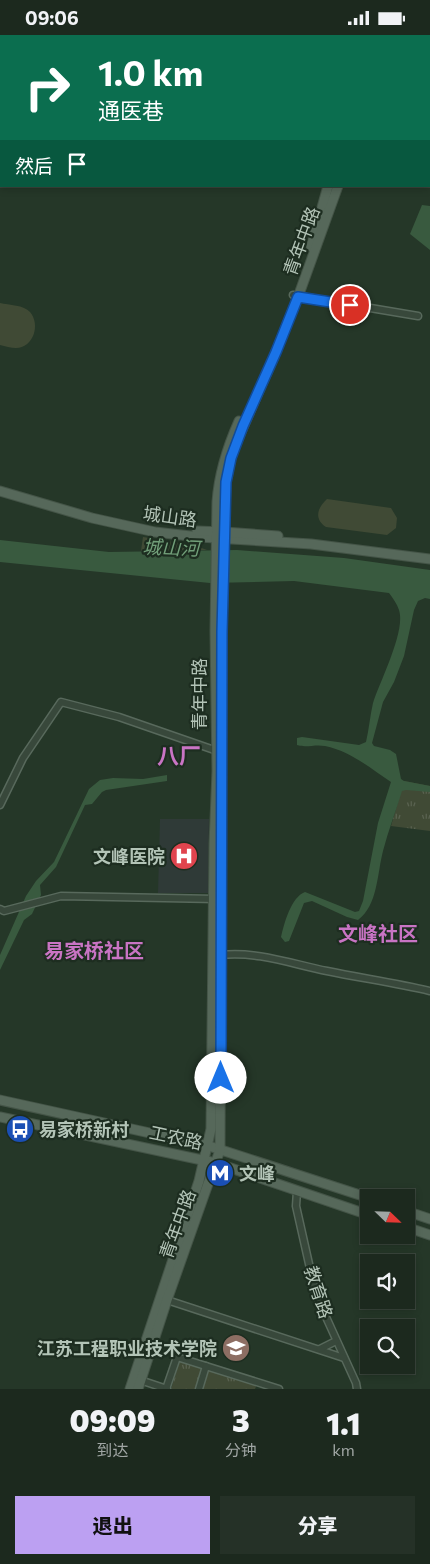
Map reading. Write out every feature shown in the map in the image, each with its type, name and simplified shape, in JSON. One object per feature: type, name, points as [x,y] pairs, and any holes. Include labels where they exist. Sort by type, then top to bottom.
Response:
[{"type":"main road","name":"青年中路","points":[[296,296],[328,187]]},
{"type":"main road","name":"青年中路","points":[[138,1382],[205,1160],[211,1129],[217,899],[221,539],[226,482],[231,458],[248,413],[276,352],[338,187]]},
{"type":"main road","name":"城山路","points":[[0,487],[95,514],[154,526],[201,532],[221,539],[312,539],[430,554]]},
{"type":"main road","name":"城山路","points":[[0,491],[92,519],[155,532],[221,539],[311,544],[430,559]]},
{"type":"main road","name":"青年中路","points":[[130,1389],[138,1382],[220,1149],[221,955],[217,899]]},
{"type":"main road","name":"工农路","points":[[0,1100],[220,1149],[360,1195]]},
{"type":"main road","name":"工农路","points":[[0,1117],[205,1160],[360,1212]]},
{"type":"main road","points":[[415,1214],[430,1219]]},
{"type":"main road","points":[[415,1230],[430,1235]]},
{"type":"street","points":[[296,296],[418,316]]},
{"type":"street","points":[[0,805],[23,758],[61,702],[119,717],[219,751]]},
{"type":"street","points":[[0,909],[4,911],[61,896],[217,899]]},
{"type":"street","points":[[221,955],[233,954],[280,959],[325,971],[430,991]]},
{"type":"street","name":"教育路","points":[[297,1191],[296,1206],[316,1295],[357,1389]]},
{"type":"street","points":[[167,1299],[344,1358]]},
{"type":"street","points":[[320,1349],[336,1341]]},
{"type":"street","points":[[138,1382],[167,1389],[176,1357],[279,1389]]},
{"type":"street","points":[[199,1389],[206,1366]]},
{"type":"shaded area","points":[[422,205],[430,206],[430,250],[410,234]]},
{"type":"shaded area","points":[[0,540],[109,552],[237,550],[344,558],[430,570],[430,599],[425,598],[418,601],[414,610],[404,656],[394,682],[383,702],[372,743],[374,746],[390,750],[396,754],[401,779],[430,786],[430,792],[402,791],[385,843],[376,889],[365,914],[358,920],[312,901],[304,903],[289,941],[285,942],[281,937],[292,905],[305,892],[355,912],[359,911],[363,901],[378,823],[391,782],[343,752],[325,746],[297,745],[297,738],[302,737],[359,745],[366,742],[373,703],[396,643],[399,630],[399,610],[389,593],[294,581],[210,583],[0,562]]},
{"type":"shaded area","points":[[167,775],[167,781],[106,790],[92,804],[85,805],[56,867],[40,885],[41,895],[32,914],[24,920],[0,970],[0,955],[26,896],[36,881],[54,862],[89,789],[100,780],[113,778],[143,779]]},
{"type":"shaded area","name":"文峰医院","points":[[160,819],[209,819],[208,893],[158,893]]},
{"type":"green space","points":[[0,303],[20,307],[30,312],[33,317],[35,323],[34,335],[22,347],[16,348],[0,345]]},
{"type":"green space","points":[[327,499],[391,508],[397,518],[396,528],[387,535],[326,527],[320,521],[318,513]]},
{"type":"green space","points":[[143,537],[196,546],[207,550],[141,551]]},
{"type":"green space","points":[[404,781],[430,786],[430,831],[391,826]]},
{"type":"green space","points":[[180,1360],[202,1367],[195,1389],[171,1389]]},
{"type":"green space","points":[[209,1369],[257,1384],[255,1389],[203,1389]]},
{"type":"place","name":"文峰医院","points":[[184,856]]},
{"type":"place","name":"易家桥新村","points":[[20,1129]]},
{"type":"place","name":"文峰","points":[[220,1173]]},
{"type":"place","name":"江苏工程职业技术学院","points":[[236,1348]]},
{"type":"district","name":"八厂","points":[[179,755]]},
{"type":"district","name":"文峰社区","points":[[378,933]]},
{"type":"district","name":"易家桥社区","points":[[94,950]]},
{"type":"route","points":[[221,1078],[222,632],[226,482],[231,458],[248,413],[276,352],[298,297],[350,305]]},
{"type":"water label","name":"城山河","points":[[171,547]]}]
